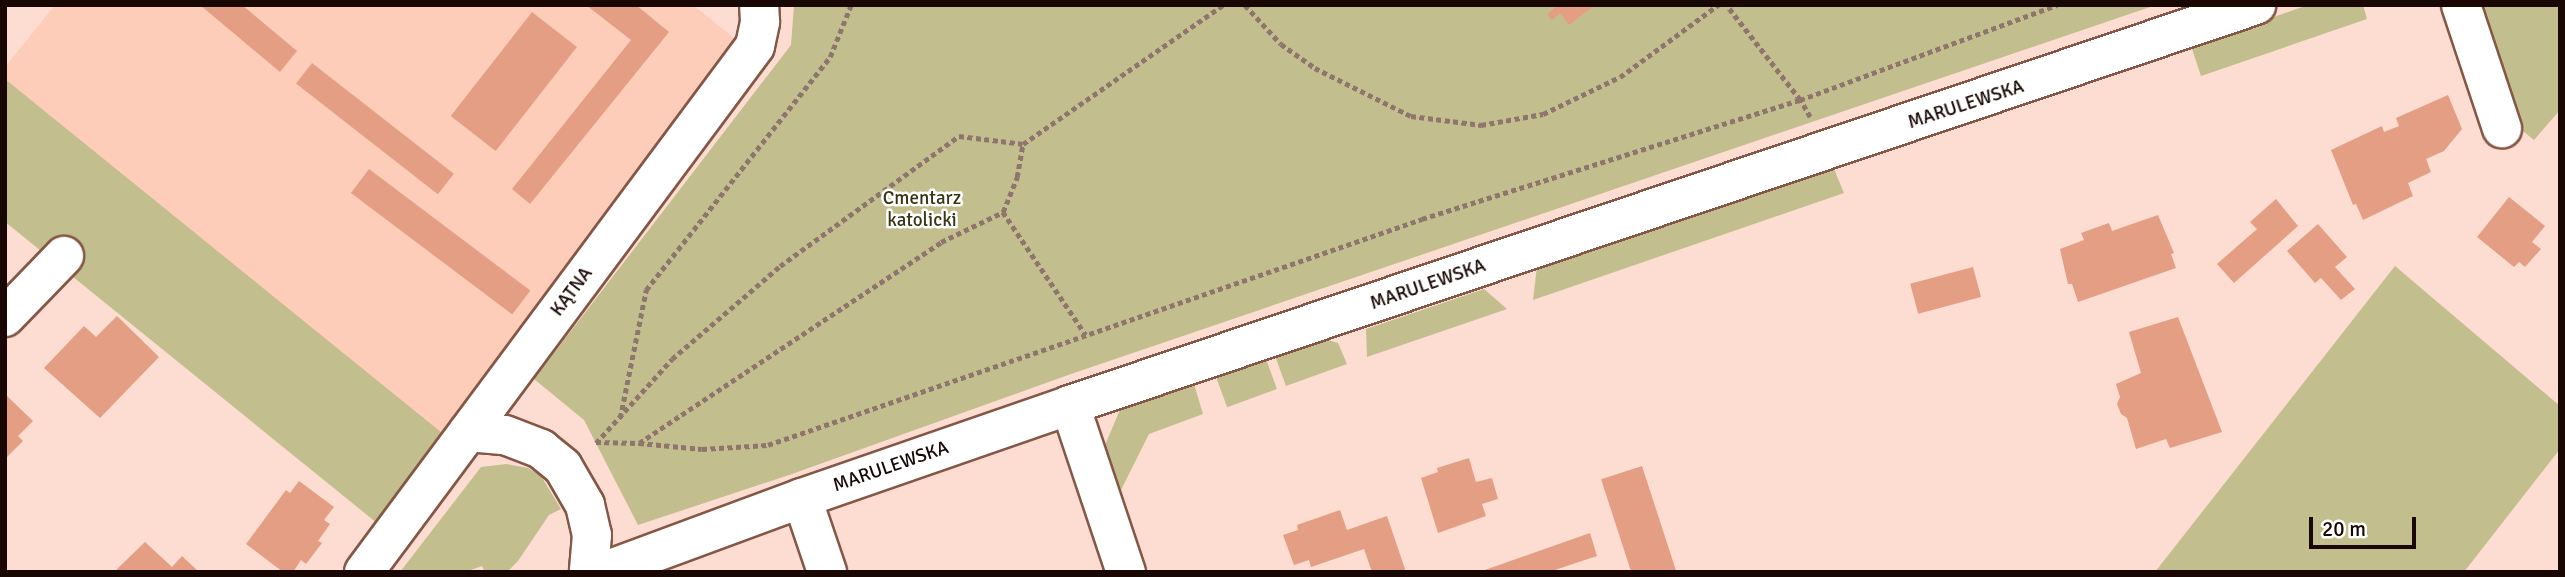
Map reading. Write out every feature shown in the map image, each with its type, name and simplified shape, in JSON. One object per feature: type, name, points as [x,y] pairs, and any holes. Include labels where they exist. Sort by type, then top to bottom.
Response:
[{"type":"street","name":"KĄTNA","points":[[364,572],[755,46],[760,22],[759,5]]},
{"type":"street","name":"MARULEWSKA","points":[[603,572],[802,498],[1070,405],[2256,5]]},
{"type":"street","points":[[2461,5],[2502,128]]},
{"type":"street","points":[[5,317],[64,256]]},
{"type":"street","points":[[1070,405],[1126,572]]},
{"type":"street","points":[[468,432],[505,435],[541,449],[563,467],[585,505],[592,535],[589,572]]},
{"type":"street","points":[[802,498],[827,572]]},
{"type":"path","points":[[563,467],[596,442],[620,419],[672,359],[780,266],[958,136],[1023,144],[1223,5]]},
{"type":"path","points":[[1245,5],[1281,44],[1315,68],[1411,116],[1481,125],[1543,114],[1620,77],[1718,5]]},
{"type":"path","points":[[1726,5],[1800,100],[1826,152]]},
{"type":"path","points":[[596,442],[702,449],[768,445],[1422,219],[1800,100],[2057,5]]},
{"type":"path","points":[[620,419],[646,290],[830,57],[849,6]]},
{"type":"path","points":[[639,443],[941,242],[1003,212],[1017,177],[1023,144]]},
{"type":"path","points":[[1003,212],[1086,335]]},
{"type":"shaded area","points":[[55,5],[693,5],[734,38],[443,437],[5,79],[5,67]]},
{"type":"green space","name":"Cmentarz katolicki","points":[[794,5],[2156,5],[1071,374],[792,474],[638,525],[584,420],[534,379],[791,45]]},
{"type":"green space","points":[[2308,5],[2363,5],[2367,19],[2201,76],[2191,46]]},
{"type":"green space","points":[[2472,5],[2560,5],[2560,110],[2534,140],[2514,124]]},
{"type":"green space","points":[[5,79],[445,435],[375,521],[5,222]]},
{"type":"green space","points":[[1834,169],[1844,193],[1533,300],[1537,266]]},
{"type":"green space","points":[[2395,266],[2560,406],[2560,449],[2464,572],[2155,572]]},
{"type":"green space","points":[[1484,289],[1507,309],[1367,357],[1366,329]]},
{"type":"green space","points":[[1324,339],[1338,343],[1347,364],[1286,386],[1275,356]]},
{"type":"green space","points":[[1266,359],[1277,389],[1227,407],[1216,377]]},
{"type":"green space","points":[[1194,384],[1203,414],[1149,434],[1121,490],[1105,445],[1122,405]]},
{"type":"green space","points":[[506,464],[528,468],[541,476],[561,509],[549,515],[518,561],[507,572],[485,572],[482,566],[465,572],[400,572],[481,467]]},
{"type":"building","points":[[200,5],[242,5],[297,51],[280,72]]},
{"type":"building","points":[[586,5],[636,5],[669,32],[530,204],[512,189],[631,40]]},
{"type":"building","points":[[1558,5],[1595,5],[1569,25],[1560,13],[1552,20],[1547,14]]},
{"type":"building","points":[[532,12],[577,47],[496,151],[451,116]]},
{"type":"building","points":[[312,63],[454,174],[438,194],[296,83]]},
{"type":"building","points":[[2448,95],[2462,129],[2444,151],[2426,159],[2431,172],[2408,183],[2413,196],[2363,220],[2356,204],[2353,205],[2331,150],[2382,126],[2384,132],[2399,126],[2396,118]]},
{"type":"building","points":[[369,169],[530,291],[512,315],[351,193]]},
{"type":"building","points":[[2509,197],[2545,226],[2532,242],[2541,249],[2525,267],[2519,262],[2514,267],[2477,237]]},
{"type":"building","points":[[2276,199],[2298,226],[2234,283],[2217,264],[2257,229],[2250,222]]},
{"type":"building","points":[[2158,215],[2174,253],[2171,254],[2176,268],[2078,302],[2072,284],[2068,284],[2060,249],[2084,240],[2081,233],[2109,223],[2112,231]]},
{"type":"building","points":[[2318,224],[2347,257],[2335,267],[2355,289],[2341,300],[2321,278],[2315,283],[2287,251]]},
{"type":"building","points":[[1973,267],[1981,297],[1918,314],[1910,284]]},
{"type":"building","points":[[117,316],[159,357],[100,418],[44,368],[84,326],[96,337]]},
{"type":"building","points":[[2178,317],[2222,432],[2170,448],[2166,439],[2136,449],[2127,418],[2121,414],[2117,404],[2120,397],[2116,384],[2141,373],[2129,332]]},
{"type":"building","points":[[7,396],[33,421],[18,436],[23,441],[5,459]]},
{"type":"building","points":[[1469,458],[1476,482],[1492,478],[1498,499],[1482,504],[1486,516],[1438,533],[1421,478],[1438,472],[1437,468]]},
{"type":"building","points":[[1642,466],[1676,572],[1631,572],[1601,479]]},
{"type":"building","points":[[299,481],[334,507],[324,520],[330,524],[318,541],[322,543],[306,564],[301,560],[293,572],[283,572],[246,544],[286,490],[290,493]]},
{"type":"building","points":[[1340,510],[1347,530],[1387,516],[1406,572],[1372,572],[1364,549],[1311,567],[1309,560],[1294,565],[1283,535],[1298,530],[1297,525]]},
{"type":"building","points":[[1590,533],[1597,556],[1549,572],[1479,572]]},
{"type":"building","points":[[145,542],[172,567],[182,556],[199,572],[114,572]]}]
